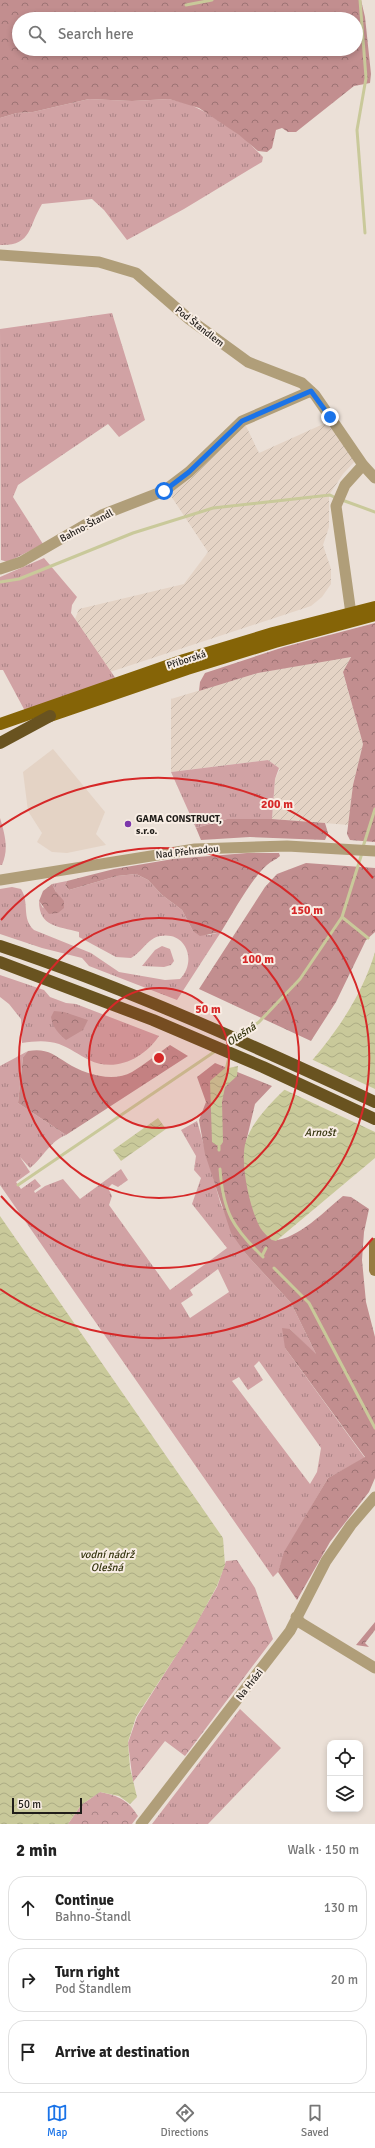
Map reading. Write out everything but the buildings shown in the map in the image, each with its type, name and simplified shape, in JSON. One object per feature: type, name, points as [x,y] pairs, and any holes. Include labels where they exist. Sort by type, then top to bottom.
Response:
[{"type":"highway","points":[[0,743],[50,716]]},
{"type":"highway","points":[[0,946],[159,1005],[268,1052],[375,1102]]},
{"type":"highway","points":[[0,962],[153,1020],[263,1067],[375,1119]]},
{"type":"main road","name":"Příborská","points":[[0,732],[187,669],[351,617],[375,607]]},
{"type":"main road","name":"Příborská","points":[[0,724],[184,660],[351,617],[375,615]]},
{"type":"street","name":"Pod Štandlem","points":[[0,254],[99,262],[136,273],[189,319],[248,362],[302,383],[311,391],[375,478]]},
{"type":"street","name":"Bahno-Štandl","points":[[0,569],[21,562],[102,515],[164,491],[189,472],[242,421],[311,391]]},
{"type":"street","points":[[351,617],[336,506],[345,485],[364,465]]},
{"type":"street","name":"Nad Přehradou","points":[[0,880],[195,849],[267,846],[375,851]]},
{"type":"street","points":[[375,1244],[375,1270]]},
{"type":"street","name":"Na Hrázi","points":[[141,1824],[290,1631],[326,1561],[351,1525],[375,1497]]},
{"type":"street","points":[[296,1617],[301,1623],[375,1668]]},
{"type":"shaded area","points":[[330,421],[356,460],[343,474],[329,495],[329,527],[323,545],[331,569],[331,584],[322,597],[311,606],[110,672],[75,619],[79,609],[184,584],[208,552],[169,493],[245,424],[259,453]]},
{"type":"shaded area","points":[[351,656],[343,673],[363,744],[353,785],[349,825],[272,819],[275,779],[280,769],[268,760],[171,772],[171,699],[258,673]]},
{"type":"shaded area","points":[[53,749],[105,812],[96,834],[106,845],[67,853],[52,852],[37,842],[42,833],[28,811],[23,772]]},
{"type":"green space","points":[[0,0],[361,0],[365,17],[371,74],[370,83],[354,86],[296,132],[288,132],[282,128],[276,130],[272,148],[267,152],[258,151],[239,135],[199,108],[169,99],[132,101],[89,99],[33,112],[17,113],[0,118]]},
{"type":"green space","points":[[89,99],[132,101],[169,99],[189,104],[213,116],[245,139],[263,157],[262,162],[184,209],[127,240],[104,210],[92,199],[42,204],[28,234],[24,239],[10,244],[0,245],[0,118],[17,113],[33,112]]},
{"type":"green space","points":[[112,313],[145,420],[119,437],[108,424],[18,485],[13,497],[43,544],[8,562],[1,560],[0,329]]},
{"type":"green space","points":[[44,558],[77,597],[72,605],[71,613],[116,679],[25,711],[3,670],[0,670],[0,577]]},
{"type":"green space","points":[[375,623],[375,842],[350,840],[347,834],[353,785],[363,744],[343,672],[351,657],[258,673],[199,691],[200,682],[205,673],[284,647]]},
{"type":"green space","points":[[268,760],[279,768],[275,779],[272,819],[227,819],[196,828],[171,772]]},
{"type":"green space","points":[[0,818],[5,836],[6,848],[2,865],[0,865]]},
{"type":"green space","points":[[227,819],[272,819],[325,823],[328,833],[325,840],[250,837],[201,840],[196,828]]},
{"type":"green space","points":[[247,853],[279,853],[280,856],[261,871],[242,897],[221,932],[200,936],[193,931],[182,910],[162,895],[148,880],[136,874],[117,876],[69,890],[65,885],[67,881],[114,869],[173,859]]},
{"type":"green space","points":[[306,863],[375,868],[375,932],[366,940],[336,1002],[311,1041],[199,989],[265,887],[277,874]]},
{"type":"green space","points":[[136,874],[148,880],[162,895],[182,910],[193,931],[209,935],[221,932],[177,1000],[89,966],[82,958],[42,948],[0,934],[0,889],[12,887],[21,889],[24,894],[28,920],[34,930],[91,953],[119,972],[165,980],[180,979],[188,964],[188,957],[183,943],[177,938],[169,936],[156,937],[148,942],[131,958],[116,957],[79,937],[79,932],[51,924],[42,916],[39,901],[43,908],[56,892],[52,884],[67,881],[65,885],[69,890],[117,876]]},
{"type":"green space","points":[[52,884],[56,892],[64,901],[64,908],[58,913],[49,914],[39,901],[43,891]]},
{"type":"green space","points":[[162,946],[170,949],[174,961],[171,965],[164,967],[142,966],[155,950]]},
{"type":"green space","points":[[0,975],[44,990],[50,997],[66,1003],[76,1004],[159,1036],[146,1051],[137,1057],[119,1064],[109,1065],[99,1064],[89,1060],[59,1044],[41,1041],[22,1043],[21,1019],[9,1004],[0,997]]},
{"type":"green space","points":[[54,1011],[64,1012],[88,1020],[83,1030],[66,1040],[58,1033],[53,1024],[51,1017]]},
{"type":"green space","points":[[170,1045],[188,1056],[66,1135],[18,1103],[23,1057],[28,1051],[45,1051],[90,1074],[116,1077],[132,1072]]},
{"type":"green space","points":[[28,1051],[23,1057],[18,1103],[66,1135],[55,1141],[30,1168],[20,1157],[30,1172],[16,1182],[21,1189],[35,1179],[41,1186],[34,1191],[35,1193],[45,1186],[63,1179],[80,1199],[121,1169],[128,1180],[118,1187],[112,1184],[108,1188],[112,1196],[109,1205],[170,1290],[227,1248],[192,1204],[201,1178],[194,1170],[196,1156],[181,1130],[197,1121],[221,1205],[246,1254],[291,1303],[317,1356],[290,1329],[285,1348],[365,1458],[328,1478],[285,1552],[278,1572],[273,1577],[0,1185],[0,1066]],"holes":[[[218,1269],[229,1292],[190,1318],[181,1303],[193,1295],[190,1290]],[[259,1361],[321,1448],[317,1472],[310,1484],[232,1381],[239,1377],[248,1390],[263,1380],[254,1366]]]},
{"type":"green space","points":[[215,1063],[272,1086],[255,1104],[246,1142],[272,1240],[281,1239],[300,1231],[343,1196],[351,1197],[369,1209],[364,1232],[362,1260],[366,1302],[375,1337],[375,1478],[369,1492],[330,1542],[297,1600],[278,1572],[284,1552],[328,1478],[365,1457],[285,1348],[282,1328],[290,1329],[316,1354],[291,1303],[246,1254],[231,1233],[205,1154],[199,1120],[206,1102],[197,1077]]},
{"type":"green space","points":[[237,1560],[255,1588],[273,1639],[185,1756],[165,1741],[133,1782],[128,1743],[137,1717],[194,1627],[217,1587],[226,1561]]},
{"type":"green space","points":[[375,1622],[375,1630],[365,1643],[369,1647],[356,1645]]},
{"type":"green space","points":[[240,1709],[281,1748],[208,1824],[152,1824]]},
{"type":"green space","points":[[100,1792],[118,1797],[131,1806],[138,1816],[132,1824],[68,1824],[81,1805]]},
{"type":"water","name":"Arnošt","points":[[375,952],[375,1158],[276,1241],[272,1240],[261,1229],[250,1199],[244,1161],[246,1141],[261,1114],[310,1063],[344,1019],[362,986]]},
{"type":"water","points":[[238,1066],[237,1076],[225,1087],[222,1102],[223,1142],[221,1145],[216,1145],[212,1142],[210,1081],[224,1069]]},
{"type":"water","points":[[158,1118],[166,1129],[121,1161],[113,1150]]},
{"type":"water","name":"vodní nádrž Olešná","points":[[0,1216],[223,1538],[225,1565],[217,1586],[194,1628],[136,1717],[128,1742],[130,1768],[137,1797],[130,1804],[119,1796],[100,1792],[81,1805],[68,1824],[0,1824]]},
{"type":"pier","points":[[311,1059],[375,1089],[375,1132],[283,1089]]},
{"type":"waterway","points":[[186,5],[212,0]]},
{"type":"waterway","points":[[360,0],[361,12]]},
{"type":"waterway","points":[[363,39],[366,78],[357,130],[365,233]]},
{"type":"waterway","points":[[0,582],[19,579],[133,533],[213,508],[330,495],[336,498]]},
{"type":"waterway","points":[[342,500],[375,512]]},
{"type":"waterway","name":"Olešná","points":[[363,847],[375,809]]},
{"type":"waterway","name":"Olešná","points":[[239,1036],[259,1022],[300,979],[342,917],[362,853]]},
{"type":"waterway","points":[[342,917],[368,938]]},
{"type":"waterway","name":"Olešná","points":[[18,1185],[217,1050]]},
{"type":"waterway","points":[[226,1070],[229,1057]]},
{"type":"waterway","points":[[219,1142],[219,1150]]},
{"type":"waterway","points":[[220,1169],[221,1184],[231,1218],[244,1237],[263,1257]]},
{"type":"waterway","points":[[262,1256],[266,1248]]},
{"type":"waterway","points":[[274,1268],[309,1303],[375,1428]]},
{"type":"place","name":"GAMA CONSTRUCT, s.r.o.","points":[[128,824]]},
{"type":"route","points":[[164,491],[189,472],[242,421],[311,391],[330,417]]}]
